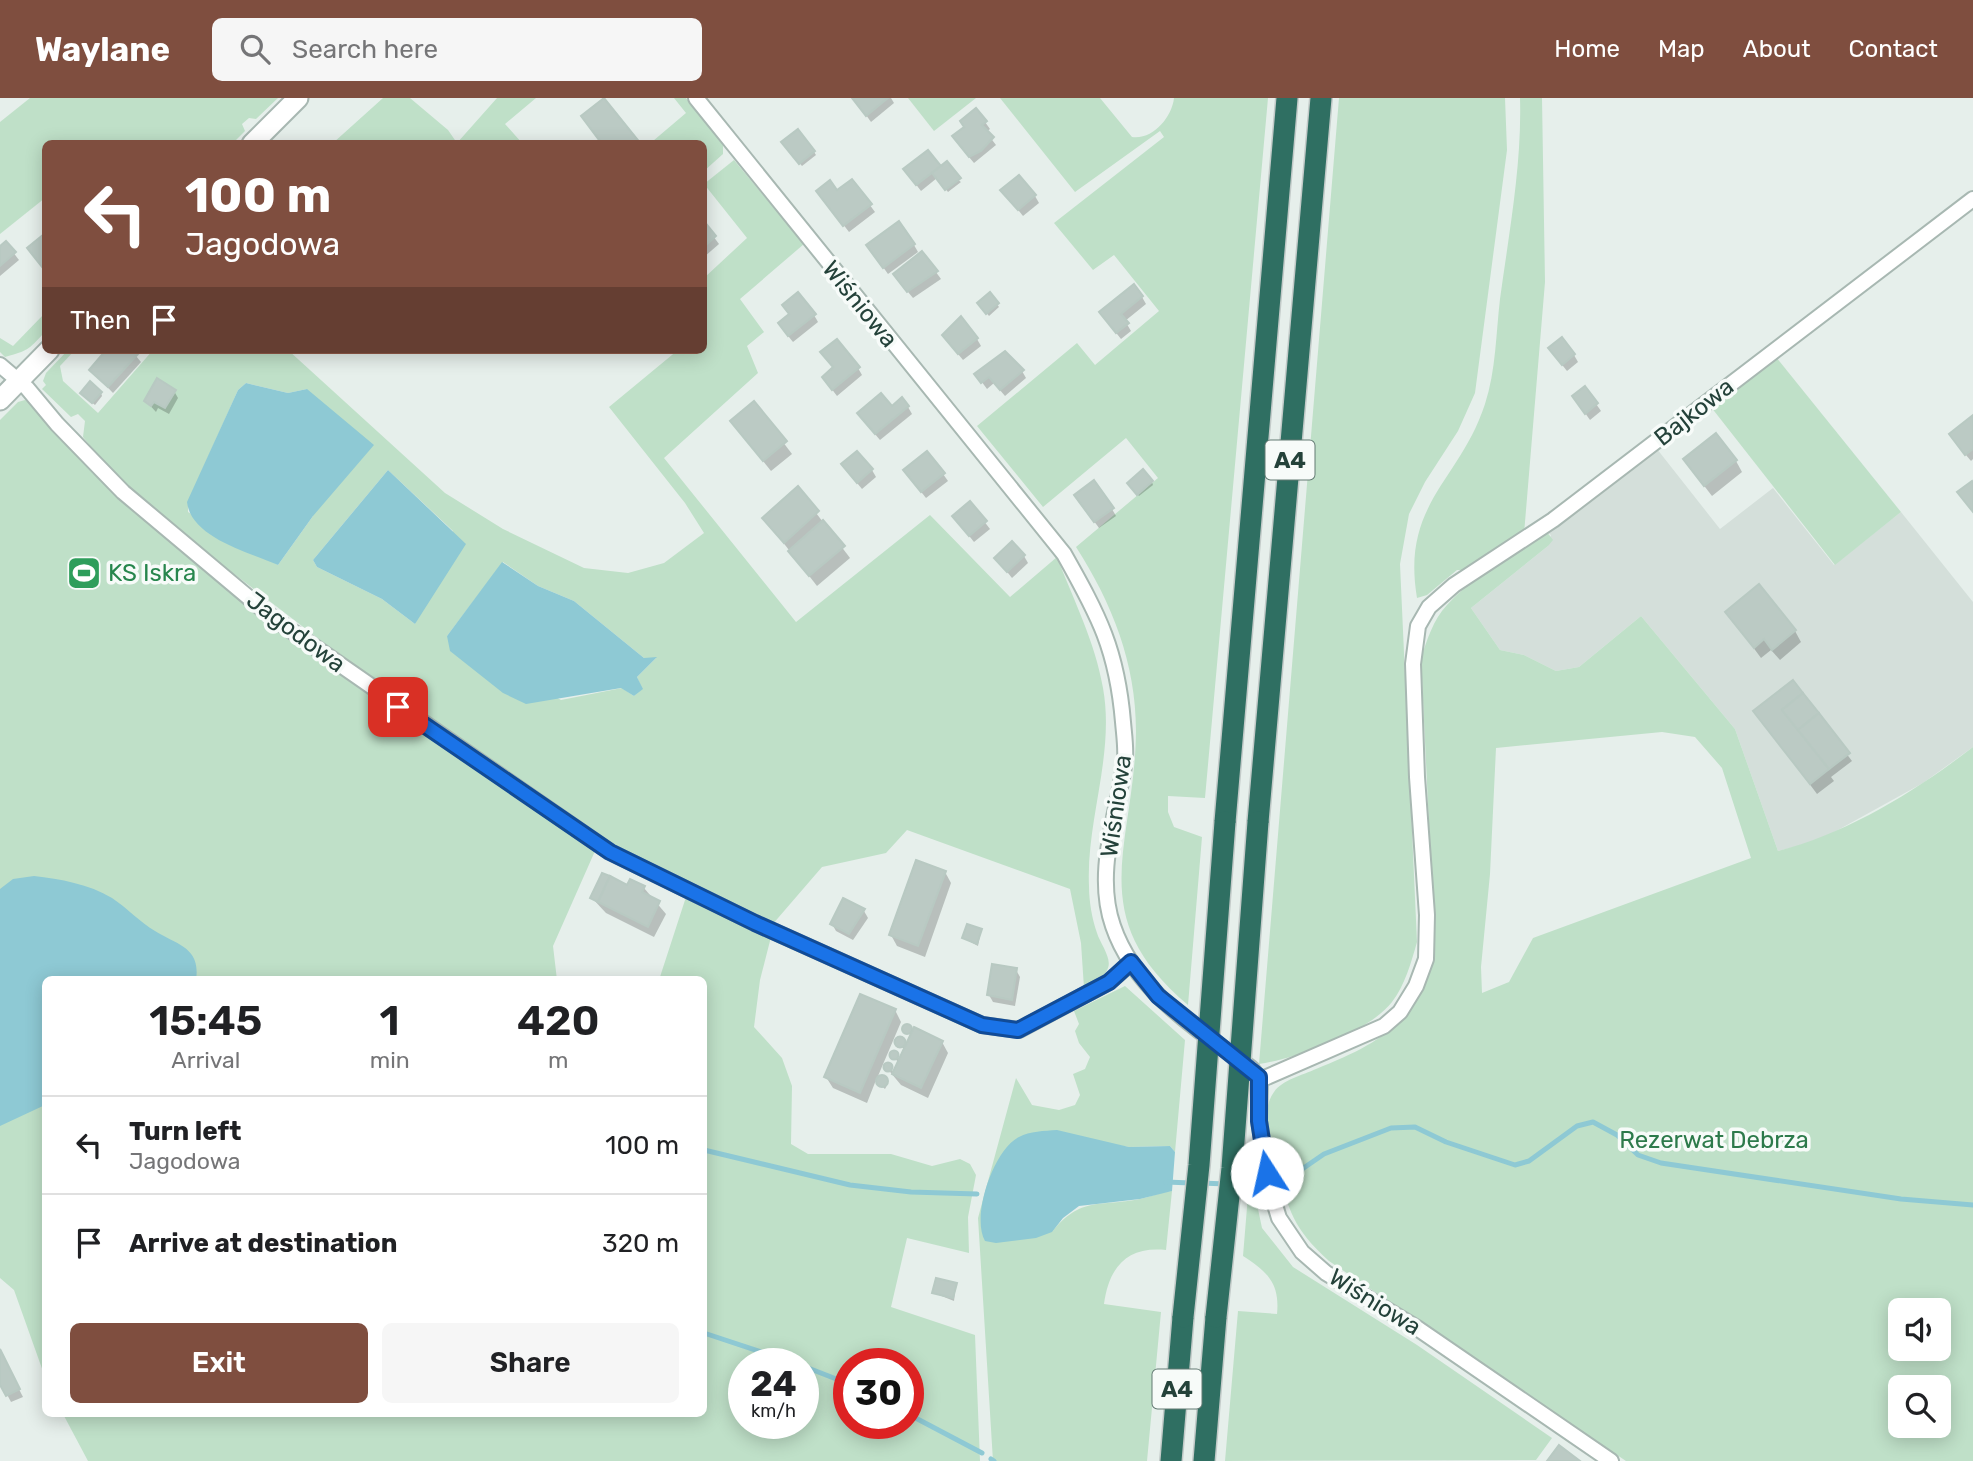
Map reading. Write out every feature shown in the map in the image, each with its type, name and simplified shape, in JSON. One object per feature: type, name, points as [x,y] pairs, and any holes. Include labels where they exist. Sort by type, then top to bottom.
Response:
[{"type":"highway","name":"A4","points":[[1171,1461],[1199,1165],[1225,822],[1287,98]]},
{"type":"highway","name":"A4","points":[[1203,1461],[1233,1154],[1258,822],[1321,98]]},
{"type":"street","points":[[256,140],[298,98]]},
{"type":"street","name":"Wiśniowa","points":[[696,98],[1064,554],[1094,607],[1113,653],[1125,756],[1107,853],[1109,910],[1114,928],[1131,962],[1158,996],[1251,1068],[1260,1080],[1259,1121],[1271,1192],[1279,1218],[1302,1252],[1326,1273],[1417,1328],[1611,1461]]},
{"type":"street","name":"Bajkowa","points":[[1260,1080],[1384,1026],[1400,1012],[1416,986],[1426,959],[1427,915],[1413,677],[1418,626],[1429,607],[1454,585],[1553,520],[1973,200]]},
{"type":"street","points":[[0,400],[45,354]]},
{"type":"street","name":"Jagodowa","points":[[0,365],[19,381],[123,492],[273,618],[610,852],[755,923],[982,1025],[1018,1030],[1109,982],[1131,962]]},
{"type":"shaded area","points":[[1657,449],[1720,529],[1773,488],[1834,565],[1901,512],[1973,602],[1973,747],[1923,783],[1818,841],[1778,851],[1735,729],[1641,616],[1579,667],[1556,671],[1524,655],[1500,650],[1471,608],[1548,546],[1551,535],[1547,532]]},
{"type":"green space","points":[[30,98],[278,98],[256,119],[249,118],[242,124],[245,131],[236,140],[42,140],[42,200],[0,234],[0,122]]},
{"type":"green space","points":[[383,98],[410,98],[448,130],[455,140],[336,140]]},
{"type":"green space","points":[[497,98],[536,98],[505,124],[519,140],[460,140]]},
{"type":"green space","points":[[674,98],[686,98],[723,145],[723,154],[707,168],[707,140],[654,140],[686,113]]},
{"type":"green space","points":[[908,98],[976,98],[934,131]]},
{"type":"green space","points":[[1000,98],[1100,98],[1132,137],[1140,137],[1160,126],[1170,113],[1174,98],[1268,98],[1205,798],[1168,796],[1168,812],[1174,827],[1202,837],[1188,1005],[1155,972],[1135,940],[1124,909],[1124,845],[1134,772],[1136,731],[1132,681],[1120,634],[1111,612],[1076,547],[1158,478],[1126,438],[1043,507],[977,426],[1077,343],[1095,365],[1159,311],[1114,255],[1093,270],[1054,223],[1164,137],[1160,131],[1075,192]]},
{"type":"green space","points":[[1339,98],[1505,98],[1507,150],[1475,393],[1458,431],[1425,482],[1409,514],[1400,564],[1417,942],[1401,988],[1392,1002],[1367,1024],[1311,1050],[1259,1064]]},
{"type":"green space","points":[[1520,98],[1542,98],[1545,282],[1524,534],[1465,570],[1457,570],[1427,595],[1417,598],[1414,566],[1417,538],[1436,494],[1474,431],[1485,404],[1491,378],[1517,174]]},
{"type":"green space","points":[[734,160],[804,244],[740,299],[764,332],[747,346],[758,373],[664,458],[796,622],[930,515],[1010,597],[1057,557],[1095,654],[1106,713],[1103,763],[1089,861],[1089,886],[1094,922],[1109,964],[1104,975],[1084,988],[1081,943],[1070,889],[907,830],[886,853],[822,867],[772,925],[620,849],[379,685],[186,537],[113,475],[83,437],[85,421],[78,414],[71,417],[42,389],[46,385],[43,381],[46,373],[64,354],[71,354],[60,366],[63,381],[98,413],[150,354],[292,354],[445,493],[503,529],[584,568],[628,573],[664,563],[704,533],[685,503],[609,407],[673,354],[707,354],[707,275],[747,238],[707,188],[707,182]],"holes":[[[246,383],[288,393],[307,389],[313,516],[278,565],[188,512],[188,502],[238,390]],[[388,470],[453,531],[415,624],[382,599],[317,567],[313,560]],[[503,562],[538,586],[574,601],[644,658],[656,658],[637,677],[642,689],[634,696],[622,688],[561,700],[447,636]]]},
{"type":"green space","points":[[42,316],[42,335],[23,351],[5,357],[0,352],[0,338],[13,346]]},
{"type":"green space","points":[[1776,357],[1901,512],[1835,565],[1711,407]]},
{"type":"green space","points":[[18,402],[33,402],[127,503],[429,733],[595,851],[553,946],[557,976],[42,976],[42,1369],[14,1290],[0,1278],[0,420]]},
{"type":"green space","name":"Rezerwat Debrza","points":[[1547,532],[1553,540],[1548,546],[1471,608],[1500,650],[1524,655],[1556,671],[1579,667],[1641,616],[1735,729],[1778,851],[1830,833],[1880,809],[1973,747],[1973,1461],[1626,1461],[1329,1261],[1300,1229],[1285,1195],[1270,1138],[1267,1109],[1274,1092],[1287,1081],[1359,1050],[1393,1027],[1407,1013],[1427,975],[1435,951],[1421,658],[1438,617],[1458,594]],"holes":[[[1662,732],[1695,737],[1722,768],[1751,858],[1533,938],[1509,982],[1482,993],[1481,967],[1490,874],[1496,748]]]},
{"type":"green space","points":[[686,897],[771,937],[760,980],[754,1027],[782,1058],[792,1086],[791,1144],[808,1154],[891,1154],[932,1166],[960,1159],[970,1164],[976,1175],[968,1217],[969,1253],[907,1238],[891,1307],[975,1335],[980,1461],[88,1461],[65,1417],[707,1417],[707,976],[660,976]]},
{"type":"green space","points":[[1125,986],[1185,1040],[1175,1152],[1170,1146],[1129,1147],[1104,1143],[1052,1232],[1072,1213],[1082,1208],[1172,1191],[1166,1250],[1141,1252],[1122,1262],[1110,1279],[1104,1304],[1161,1312],[1147,1461],[993,1461],[978,1218],[1016,1078],[1032,1105],[1059,1110],[1075,1105],[1080,1095],[1073,1074],[1085,1069],[1090,1057],[1079,1043],[1075,1031],[1079,1024],[1074,1011]]},
{"type":"green space","points":[[1250,1171],[1262,1228],[1293,1267],[1417,1345],[1552,1438],[1536,1460],[1225,1461],[1238,1311],[1277,1314],[1276,1295],[1271,1280],[1243,1256]]},
{"type":"water","points":[[246,383],[288,393],[307,389],[374,445],[313,516],[278,565],[210,534],[191,515],[187,502],[238,390]]},
{"type":"water","points":[[388,470],[466,544],[415,624],[382,599],[317,567],[313,560]]},
{"type":"water","points":[[502,562],[538,586],[574,601],[644,658],[657,657],[637,677],[643,689],[634,696],[621,688],[526,704],[503,693],[450,651],[447,636]]},
{"type":"water","points":[[34,876],[64,881],[103,893],[149,927],[186,948],[195,960],[197,969],[196,976],[42,976],[42,1106],[0,1126],[0,889],[13,879]]},
{"type":"water","points":[[1057,1130],[1129,1147],[1170,1146],[1175,1152],[1172,1191],[1140,1199],[1079,1206],[1063,1218],[1052,1232],[1036,1238],[996,1243],[985,1241],[981,1230],[983,1201],[993,1169],[1001,1155],[1023,1135]]},
{"type":"building","points":[[604,98],[638,140],[599,140],[581,116]]},
{"type":"building","points":[[852,98],[888,98],[866,116]]},
{"type":"building","points":[[976,108],[987,121],[982,125],[994,137],[981,151],[969,157],[952,136],[964,127],[960,121]]},
{"type":"building","points":[[798,129],[815,151],[799,164],[781,142]]},
{"type":"building","points":[[928,150],[941,166],[916,185],[903,169]]},
{"type":"building","points":[[947,161],[961,178],[945,190],[932,173]]},
{"type":"building","points":[[1019,175],[1036,195],[1018,210],[1000,190]]},
{"type":"building","points":[[852,179],[872,204],[843,226],[816,191],[830,180],[837,190]]},
{"type":"building","points":[[899,221],[915,244],[883,268],[866,245]]},
{"type":"building","points":[[707,225],[716,236],[707,244]]},
{"type":"building","points":[[42,236],[42,267],[27,248]]},
{"type":"building","points":[[6,241],[16,252],[0,266],[0,246]]},
{"type":"building","points":[[922,251],[938,271],[907,292],[893,274]]},
{"type":"building","points":[[1134,284],[1143,296],[1121,314],[1129,323],[1116,333],[1099,312]]},
{"type":"building","points":[[798,292],[816,314],[788,336],[778,323],[789,314],[782,305]]},
{"type":"building","points":[[990,292],[999,303],[986,314],[977,303]]},
{"type":"building","points":[[961,316],[978,338],[958,354],[942,335]]},
{"type":"building","points":[[1562,337],[1575,354],[1562,365],[1548,348]]},
{"type":"building","points":[[837,339],[860,367],[832,390],[822,377],[833,367],[820,352]]},
{"type":"building","points":[[1005,351],[1024,370],[1000,390],[989,377],[981,383],[974,374]]},
{"type":"building","points":[[103,354],[138,354],[108,387],[89,370]]},
{"type":"building","points":[[157,378],[176,390],[165,408],[154,402],[151,406],[144,401]]},
{"type":"building","points":[[90,381],[102,392],[92,403],[80,393]]},
{"type":"building","points":[[1585,386],[1598,403],[1585,414],[1572,396]]},
{"type":"building","points":[[881,393],[892,406],[902,397],[909,406],[875,434],[857,413]]},
{"type":"building","points":[[754,401],[787,441],[763,461],[730,421]]},
{"type":"building","points":[[1973,415],[1973,449],[1965,455],[1949,434]]},
{"type":"building","points":[[1716,433],[1737,460],[1704,486],[1683,459]]},
{"type":"building","points":[[857,451],[873,469],[857,483],[841,464]]},
{"type":"building","points":[[927,451],[945,473],[921,492],[903,470]]},
{"type":"building","points":[[1143,469],[1153,481],[1137,495],[1127,483]]},
{"type":"building","points":[[1094,480],[1114,508],[1094,522],[1074,495]]},
{"type":"building","points":[[1972,481],[1973,483],[1973,512],[1957,492]]},
{"type":"building","points":[[798,486],[819,511],[784,543],[762,518]]},
{"type":"building","points":[[970,501],[987,521],[969,536],[952,516]]},
{"type":"building","points":[[823,520],[845,546],[809,576],[788,551]]},
{"type":"building","points":[[1012,541],[1025,555],[1007,572],[994,558]]},
{"type":"building","points":[[1759,584],[1796,630],[1772,650],[1764,639],[1754,648],[1725,612]]},
{"type":"building","points":[[1793,680],[1803,693],[1782,710],[1829,769],[1810,784],[1753,711]]},
{"type":"building","points":[[1803,693],[1819,713],[1798,730],[1782,710]]},
{"type":"building","points":[[1819,713],[1850,753],[1829,769],[1798,730]]},
{"type":"building","points":[[916,860],[946,871],[918,946],[889,935]]},
{"type":"building","points":[[602,873],[610,876],[598,902],[590,898]]},
{"type":"building","points":[[610,876],[627,885],[630,879],[645,886],[642,892],[660,901],[648,927],[598,902]]},
{"type":"building","points":[[843,898],[865,909],[849,934],[830,924]]},
{"type":"building","points":[[967,924],[982,929],[977,944],[962,938]]},
{"type":"building","points":[[992,964],[1017,968],[1012,1000],[987,995]]},
{"type":"building","points":[[860,994],[896,1009],[860,1093],[824,1077]]},
{"type":"building","points":[[907,1024],[912,1029],[907,1034],[902,1029]]},
{"type":"building","points":[[914,1027],[943,1041],[921,1088],[892,1074]]},
{"type":"building","points":[[900,1036],[906,1042],[900,1048],[894,1042]]},
{"type":"building","points":[[894,1050],[899,1055],[894,1060],[889,1055]]},
{"type":"building","points":[[888,1062],[893,1067],[888,1072],[883,1067]]},
{"type":"building","points":[[882,1075],[888,1081],[882,1087],[876,1081]]},
{"type":"building","points":[[936,1278],[957,1283],[953,1298],[932,1293]]},
{"type":"building","points":[[0,1349],[20,1389],[6,1396],[0,1385]]},
{"type":"building","points":[[1559,1445],[1580,1461],[1547,1461]]},
{"type":"waterway","points":[[1292,1176],[1324,1154],[1391,1128],[1415,1127],[1446,1142],[1515,1165],[1529,1161],[1577,1126],[1593,1122],[1617,1135],[1638,1155],[1661,1163],[1901,1199],[1973,1205]]},
{"type":"waterway","points":[[707,1151],[850,1185],[911,1192],[977,1194]]},
{"type":"waterway","points":[[1166,1182],[1191,1183]]},
{"type":"waterway","points":[[1201,1183],[1226,1184]]},
{"type":"waterway","points":[[1236,1184],[1250,1184]]},
{"type":"waterway","points":[[707,1334],[750,1348]]},
{"type":"waterway","points":[[819,1372],[833,1378]]},
{"type":"waterway","points":[[924,1422],[982,1453]]},
{"type":"place","name":"KS Iskra","points":[[84,573]]},
{"type":"route","points":[[398,707],[610,852],[755,923],[982,1025],[1018,1030],[1109,982],[1131,962],[1158,996],[1259,1077],[1259,1121],[1267,1173]]}]
